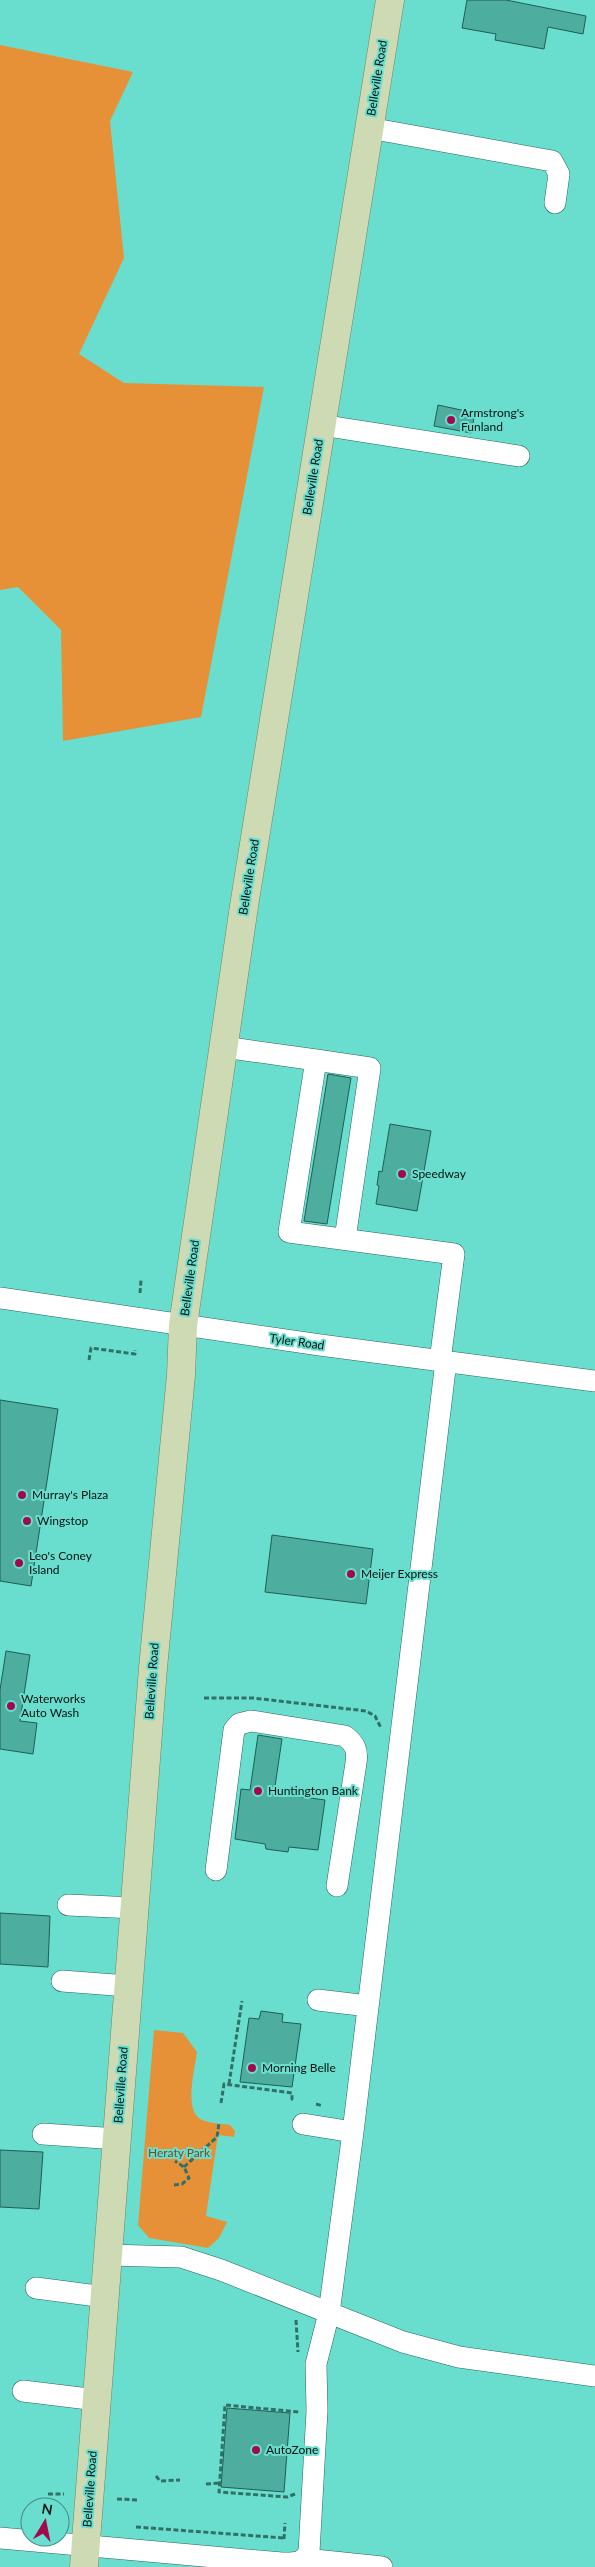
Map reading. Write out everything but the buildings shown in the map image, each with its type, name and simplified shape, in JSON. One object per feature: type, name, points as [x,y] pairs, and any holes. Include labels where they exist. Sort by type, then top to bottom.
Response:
[{"type":"main road","name":"Belleville Road","points":[[85,2557],[128,1986],[161,1575],[181,1375],[183,1324],[224,1047],[321,425],[390,0]]},
{"type":"street","points":[[369,128],[552,161],[559,174],[555,203]]},
{"type":"street","points":[[321,425],[518,456]]},
{"type":"street","points":[[224,1047],[370,1068],[345,1240]]},
{"type":"street","points":[[305,2559],[311,2542],[317,2412],[316,2364],[329,2313],[353,2132],[454,1254],[289,1232],[316,1060]]},
{"type":"street","name":"Tyler Road","points":[[0,1298],[595,1381]]},
{"type":"street","points":[[216,1870],[234,1730],[239,1724],[251,1721],[345,1736],[355,1745],[358,1752],[338,1886]]},
{"type":"street","points":[[68,1905],[135,1908]]},
{"type":"street","points":[[62,1981],[128,1986]]},
{"type":"street","points":[[318,2000],[368,2006]]},
{"type":"street","points":[[303,2124],[353,2132]]},
{"type":"street","points":[[43,2134],[118,2138]]},
{"type":"street","points":[[108,2255],[181,2257],[221,2270],[403,2342],[459,2357],[595,2376]]},
{"type":"street","points":[[36,2288],[105,2297]]},
{"type":"street","points":[[23,2391],[97,2400]]},
{"type":"street","points":[[0,2538],[85,2557],[282,2563],[297,2563],[305,2559],[382,2567]]},
{"type":"path","points":[[140,1293],[142,1280]]},
{"type":"path","points":[[89,1360],[91,1348],[134,1354],[135,1350]]},
{"type":"path","points":[[229,2084],[242,2001]]},
{"type":"path","points":[[221,2103],[224,2084],[292,2093],[292,2099],[295,2100]]},
{"type":"path","points":[[184,2167],[217,2137],[219,2123]]},
{"type":"path","points":[[174,2185],[182,2184],[189,2178],[184,2167],[175,2161]]},
{"type":"path","points":[[296,2320],[298,2356]]},
{"type":"path","points":[[300,2490],[287,2497],[219,2492],[225,2405],[306,2412]]},
{"type":"path","points":[[156,2476],[160,2480],[180,2480]]},
{"type":"path","points":[[206,2484],[220,2484]]},
{"type":"path","points":[[48,2494],[64,2494]]},
{"type":"path","points":[[116,2499],[139,2500]]},
{"type":"path","points":[[284,2544],[285,2523]]},
{"type":"path","points":[[136,2527],[284,2538]]},
{"type":"green space","points":[[0,45],[133,72],[110,121],[124,258],[79,354],[124,383],[264,387],[201,717],[63,741],[61,630],[18,587],[0,590]]},
{"type":"green space","name":"Heraty Park","points":[[154,2030],[183,2033],[197,2052],[192,2089],[193,2108],[196,2115],[205,2121],[230,2125],[235,2131],[234,2137],[218,2135],[206,2216],[227,2222],[219,2238],[208,2248],[149,2238],[138,2225]]},
{"type":"place","name":"Armstrong's Funland","points":[[451,420]]},
{"type":"place","name":"Speedway","points":[[402,1174]]},
{"type":"place","name":"Murray's Plaza","points":[[22,1495]]},
{"type":"place","name":"Wingstop","points":[[27,1521]]},
{"type":"place","name":"Leo's Coney Island","points":[[19,1563]]},
{"type":"place","name":"Meijer Express","points":[[351,1574]]},
{"type":"place","name":"Waterworks Auto Wash","points":[[11,1706]]},
{"type":"place","name":"Huntington Bank","points":[[258,1791]]},
{"type":"place","name":"Morning Belle","points":[[252,2068]]},
{"type":"place","name":"AutoZone","points":[[256,2450]]}]
